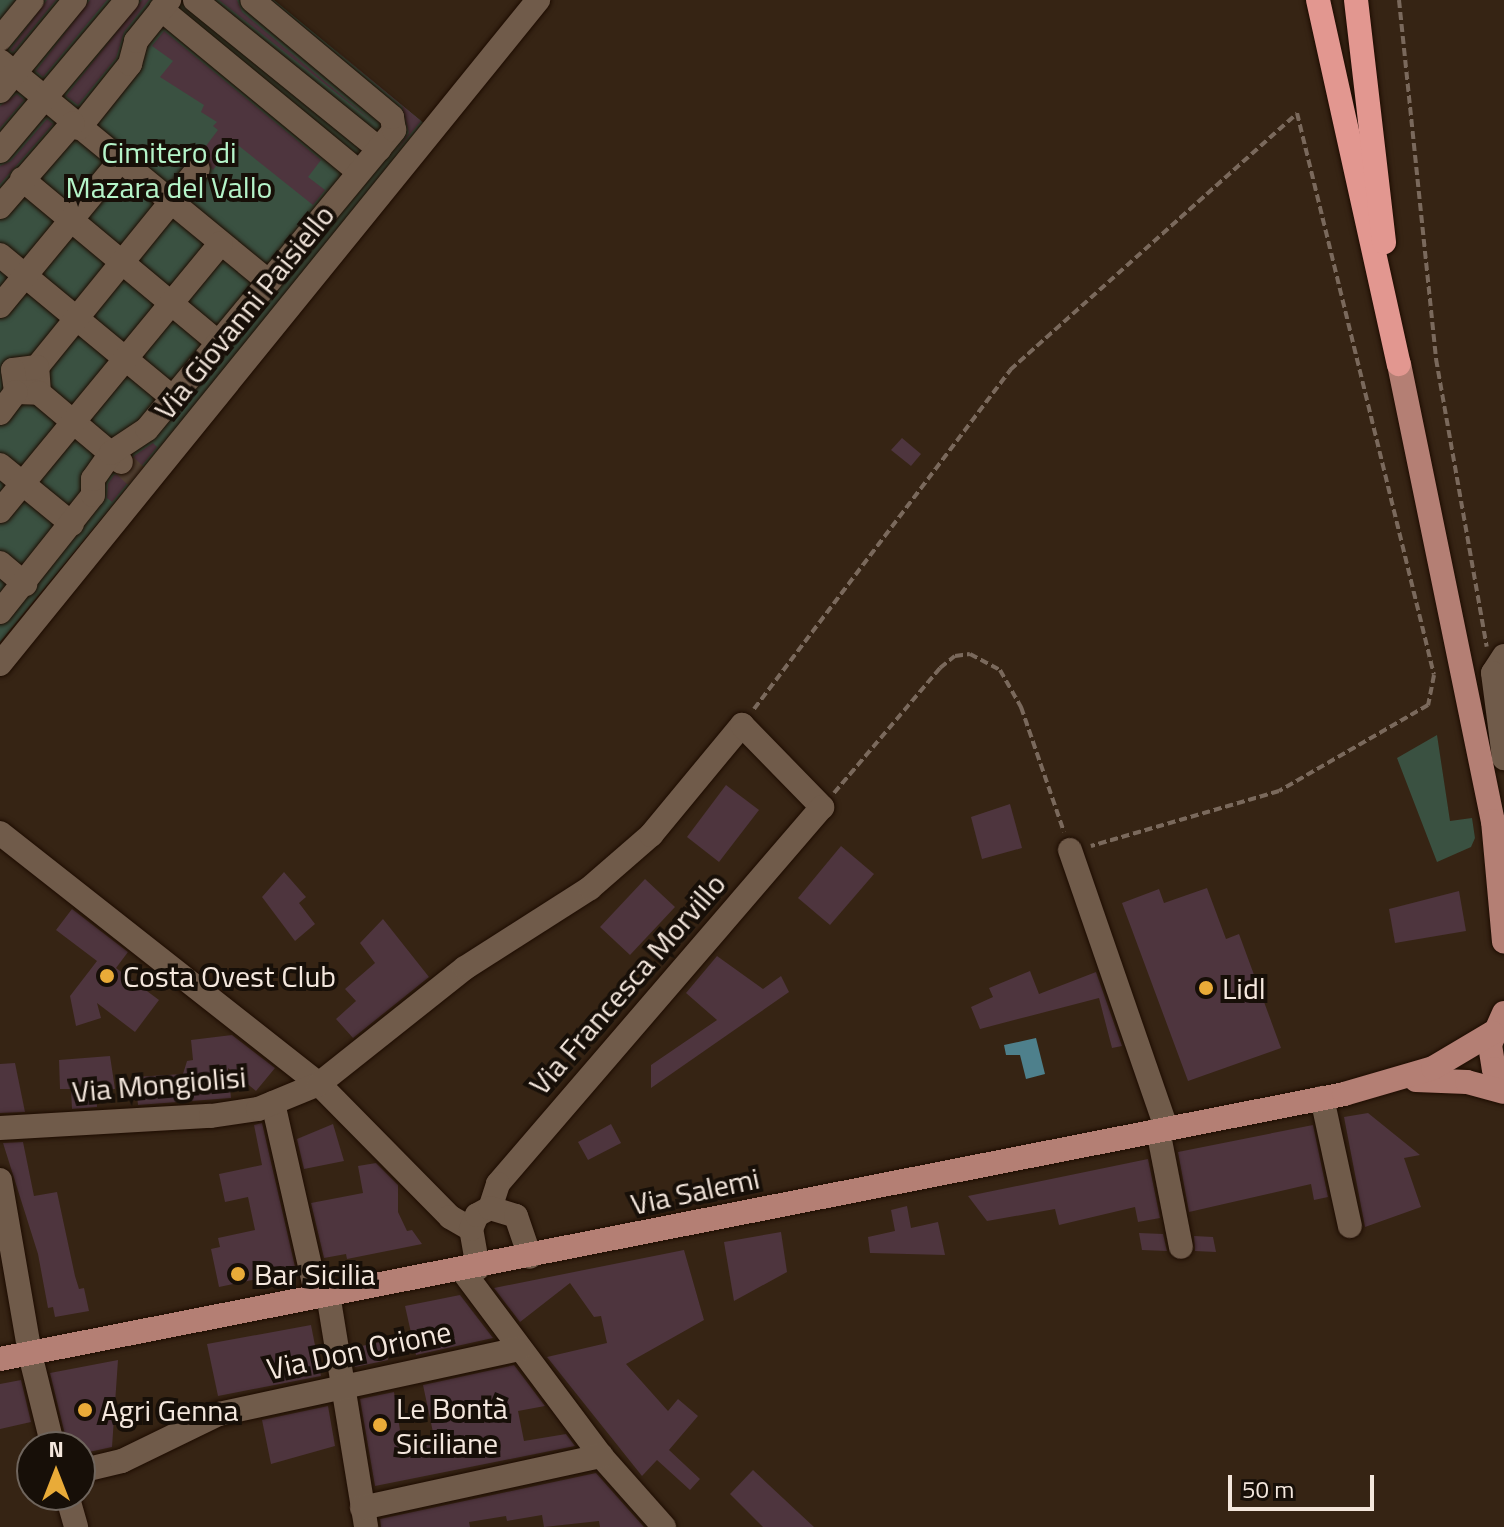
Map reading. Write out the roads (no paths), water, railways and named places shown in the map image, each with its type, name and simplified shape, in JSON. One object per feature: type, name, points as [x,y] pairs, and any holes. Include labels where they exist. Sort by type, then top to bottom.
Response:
[{"type":"highway","points":[[1318,0],[1399,364]]},
{"type":"highway","points":[[1335,0],[1399,364]]},
{"type":"highway","points":[[1356,0],[1399,364]]},
{"type":"main road","points":[[1399,364],[1498,811],[1504,941]]},
{"type":"main road","points":[[1402,1081],[1459,1056],[1498,1023]]},
{"type":"main road","points":[[1498,1023],[1491,1057],[1504,1085]]},
{"type":"main road","points":[[1402,1081],[1467,1082],[1504,1092]]},
{"type":"main road","name":"Via Salemi","points":[[0,1359],[470,1269],[1402,1081]]},
{"type":"street","points":[[75,0],[5,75],[43,99],[268,281]]},
{"type":"street","points":[[0,151],[127,0]]},
{"type":"street","points":[[195,0],[379,149]]},
{"type":"street","points":[[129,469],[147,429],[394,130],[392,117],[252,0]]},
{"type":"street","name":"Via Giovanni Paisiello","points":[[0,664],[129,469],[538,0]]},
{"type":"street","points":[[0,39],[24,3]]},
{"type":"street","points":[[0,207],[22,179],[76,126],[130,64],[136,41],[165,5],[359,172]]},
{"type":"street","points":[[0,306],[120,161]]},
{"type":"street","points":[[0,413],[21,376],[78,320],[198,169]]},
{"type":"street","points":[[22,179],[219,343]]},
{"type":"street","points":[[0,511],[173,305],[221,243]]},
{"type":"street","points":[[0,255],[173,398]]},
{"type":"street","points":[[21,376],[129,469]]},
{"type":"street","points":[[0,465],[72,524]]},
{"type":"street","points":[[0,612],[93,495],[93,479],[129,469]]},
{"type":"street","points":[[0,563],[25,584]]},
{"type":"street","points":[[1499,664],[1504,758]]},
{"type":"street","name":"Via Francesca Morvillo","points":[[471,1229],[477,1215],[490,1208],[498,1184],[822,807],[742,725]]},
{"type":"street","name":"Via Mongiolisi","points":[[0,1128],[211,1116],[273,1103],[319,1084],[465,968],[590,888],[651,835],[742,725]]},
{"type":"street","points":[[0,833],[319,1084],[450,1217],[471,1229],[470,1269],[519,1349],[601,1456],[664,1527]]},
{"type":"street","points":[[1070,850],[1162,1129],[1181,1247]]},
{"type":"street","points":[[1322,1098],[1350,1226]]},
{"type":"street","points":[[273,1103],[343,1385],[364,1517],[601,1456]]},
{"type":"street","points":[[0,1180],[30,1354],[49,1431]]},
{"type":"street","points":[[490,1208],[516,1216],[530,1257]]},
{"type":"street","name":"Via Don Orione","points":[[96,1467],[122,1461],[219,1414],[519,1349]]},
{"type":"water","points":[[1036,1038],[1045,1074],[1026,1079],[1020,1055],[1006,1055],[1004,1045]]},
{"type":"tunnel","points":[[121,462],[136,476]]},
{"type":"place","name":"Costa Ovest Club","points":[[107,976]]},
{"type":"place","name":"Lidl","points":[[1206,988]]},
{"type":"place","name":"Bar Sicilia","points":[[238,1274]]},
{"type":"place","name":"Agri Genna","points":[[85,1410]]},
{"type":"place","name":"Le Bontà Siciliane","points":[[380,1425]]},
{"type":"park label","name":"Cimitero di Mazara del Vallo","points":[[169,169]]}]
